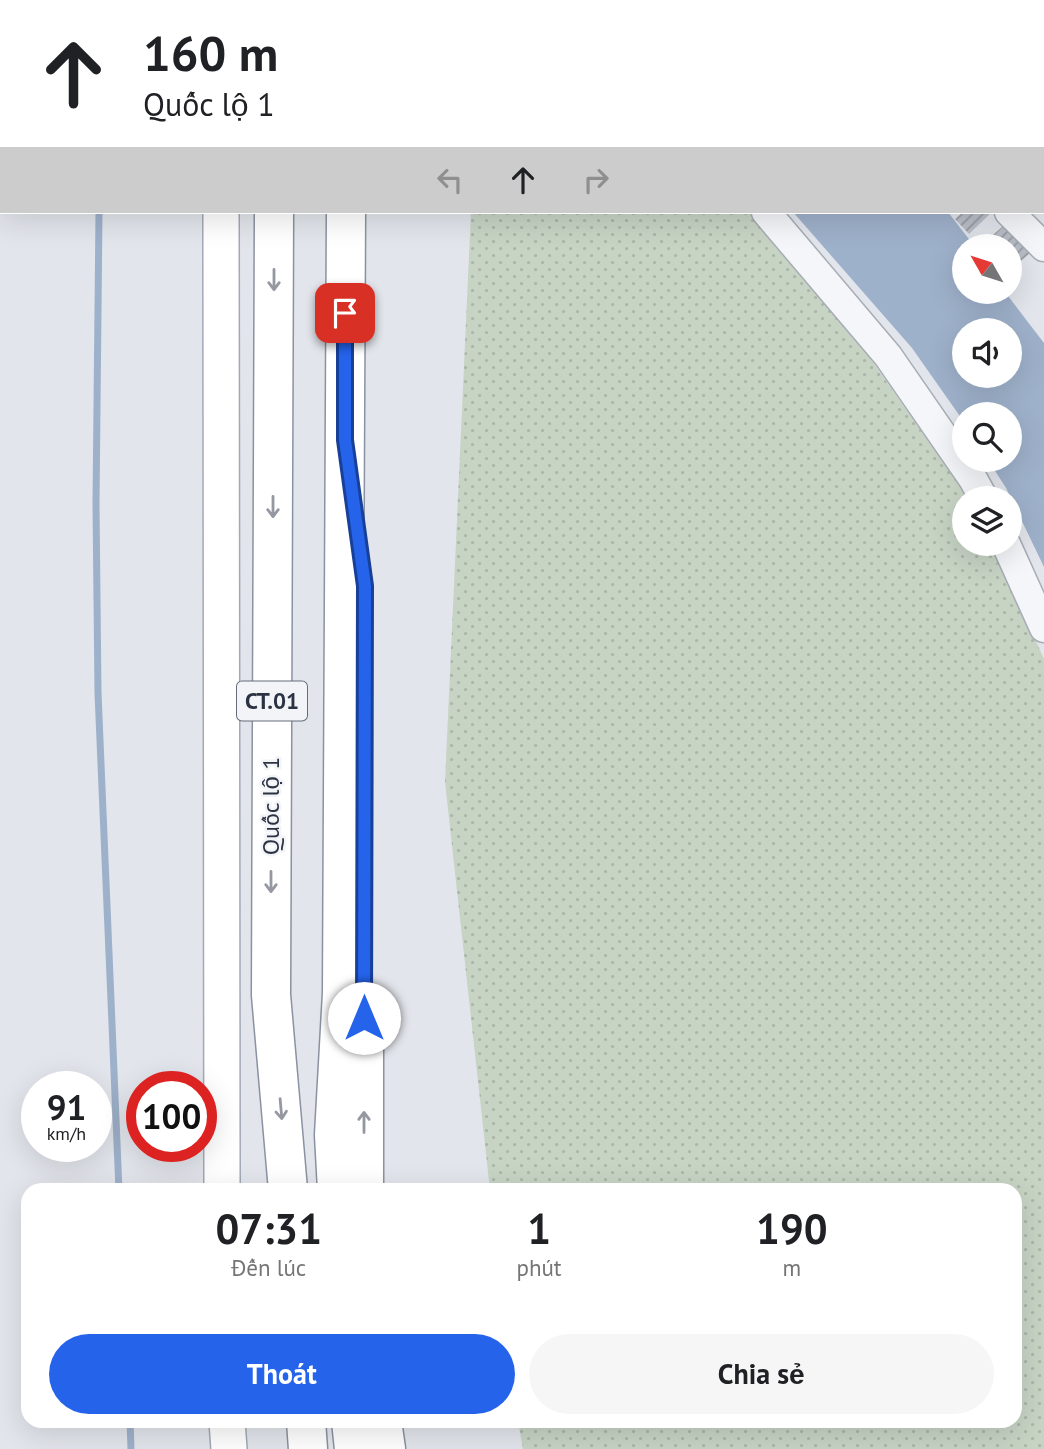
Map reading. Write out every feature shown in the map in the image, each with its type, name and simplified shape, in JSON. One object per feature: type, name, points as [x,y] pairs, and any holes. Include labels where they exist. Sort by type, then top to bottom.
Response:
[{"type":"highway","name":"Quốc lộ 1","points":[[274,214],[271,995],[287,1183]]},
{"type":"highway","name":"CT.01","points":[[337,1183],[334,1135],[342,993],[346,214]]},
{"type":"highway","points":[[345,440],[365,586],[364,1183]]},
{"type":"highway","points":[[284,1428],[286,1449]]},
{"type":"highway","points":[[306,1428],[308,1449]]},
{"type":"highway","points":[[352,1428],[354,1449]]},
{"type":"highway","points":[[383,1428],[386,1449]]},
{"type":"main road","points":[[221,214],[222,1183]]},
{"type":"main road","points":[[228,1428],[229,1449]]},
{"type":"lane","points":[[767,214],[888,356],[976,486]]},
{"type":"lane","points":[[1011,214],[1044,247]]},
{"type":"lane","points":[[1011,556],[1044,628]]},
{"type":"green space","points":[[471,214],[754,214],[844,321],[960,486],[952,486],[952,556],[997,556],[1044,659],[1044,1449],[523,1449],[519,1428],[1022,1428],[1022,1183],[489,1183],[445,782]]},
{"type":"water","points":[[795,214],[950,214],[965,234],[952,234],[952,304],[1014,304],[1044,343],[1044,567],[1022,521],[1022,486],[1005,486],[996,472],[1022,472],[1022,402],[952,402],[952,405],[912,348]]},
{"type":"building","points":[[961,214],[990,214],[969,234],[955,219]]},
{"type":"building","points":[[1010,220],[1035,249],[1022,260],[1022,234],[994,234]]},
{"type":"waterway","points":[[99,214],[96,504],[98,693],[119,1183]]},
{"type":"waterway","points":[[130,1428],[131,1449]]},
{"type":"route","points":[[345,313],[345,440],[365,586],[364,1018]]}]
